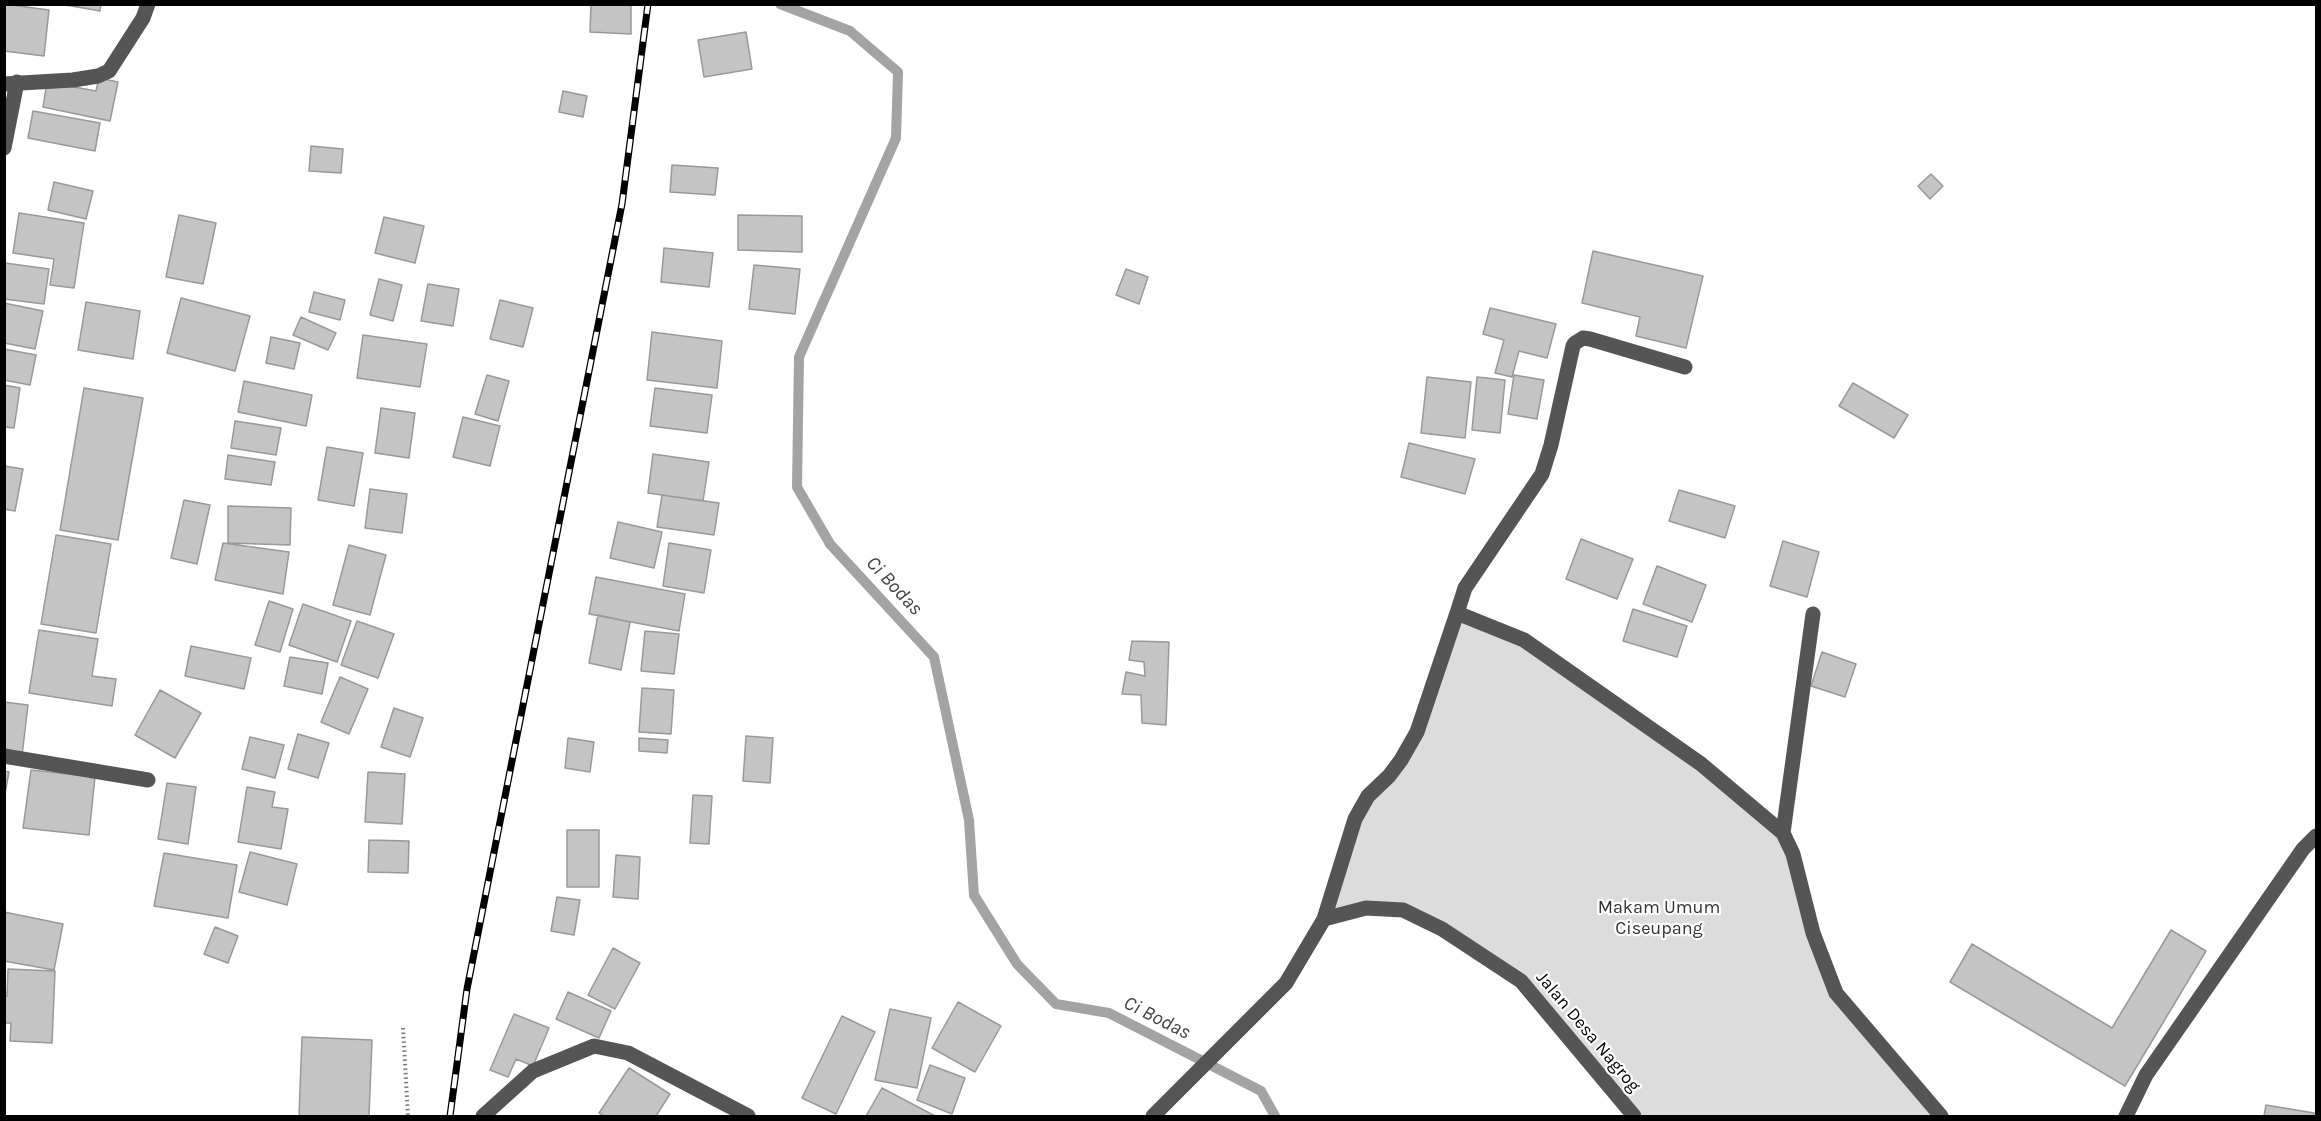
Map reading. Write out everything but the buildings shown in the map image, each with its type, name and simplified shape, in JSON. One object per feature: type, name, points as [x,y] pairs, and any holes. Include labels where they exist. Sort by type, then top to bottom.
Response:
[{"type":"street","points":[[4,148],[11,83],[73,80],[98,76],[109,70],[143,18],[148,4]]},
{"type":"street","points":[[1153,1116],[1286,983],[1324,920],[1355,819],[1368,796],[1389,776],[1401,760],[1417,732],[1465,588],[1542,474],[1551,446],[1575,343],[1583,338],[1590,339],[1686,367]]},
{"type":"street","points":[[1457,613],[1524,640],[1701,764],[1783,833],[1793,854],[1813,933],[1836,993],[1941,1116]]},
{"type":"street","points":[[1783,833],[1813,614]]},
{"type":"street","points":[[4,756],[148,780]]},
{"type":"street","points":[[2126,1116],[2146,1075],[2303,849],[2316,836]]},
{"type":"street","name":"Jalan Desa Nagrog","points":[[1324,920],[1366,908],[1403,910],[1442,929],[1521,981],[1634,1116]]},
{"type":"street","points":[[483,1116],[533,1071],[594,1046],[628,1053],[748,1116]]},
{"type":"path","points":[[403,1028],[408,1116]]},
{"type":"green space","name":"Makam Umum Ciseupang","points":[[1457,613],[1524,640],[1783,833],[1836,993],[1941,1116],[1634,1116],[1521,981],[1403,910],[1324,919],[1355,819],[1401,760]]},
{"type":"waterway","name":"Ci Bodas","points":[[780,4],[850,31],[898,72],[896,138],[799,357],[797,487],[830,544],[934,657],[969,820],[974,895],[1017,964],[1056,1004],[1109,1013],[1261,1091],[1275,1116]]},
{"type":"railway","points":[[450,1116],[467,989],[622,204],[648,4]]}]
